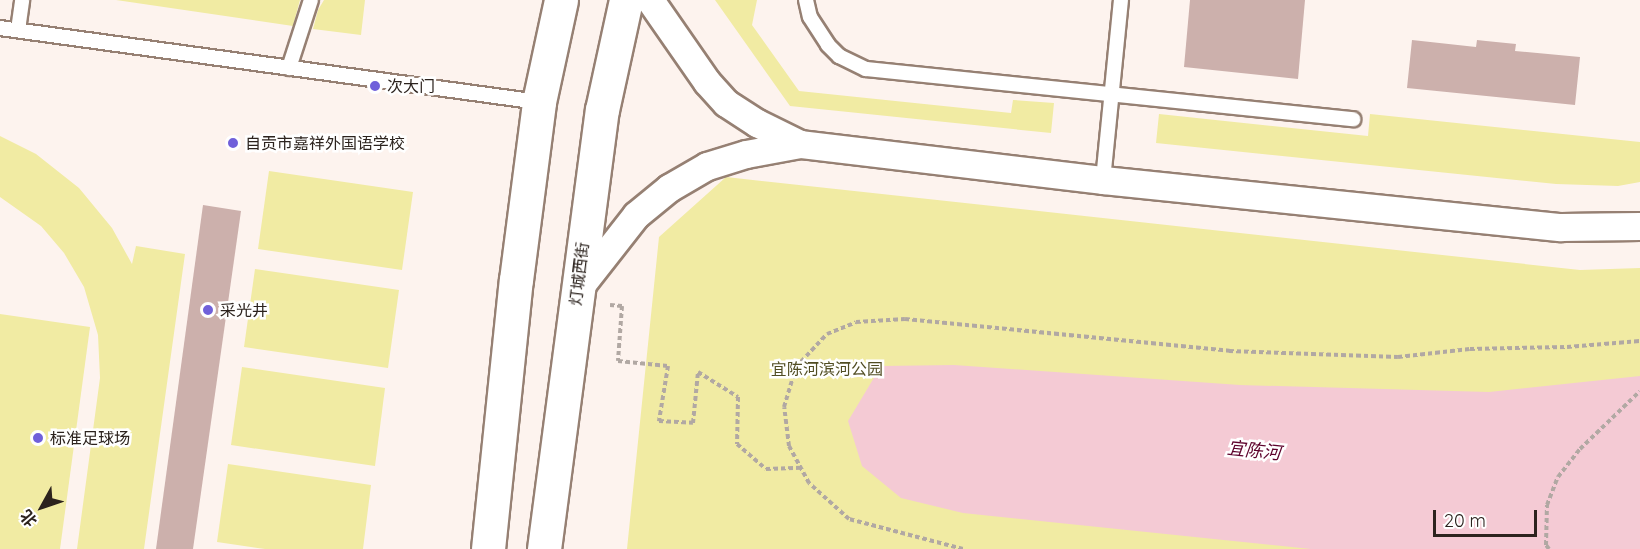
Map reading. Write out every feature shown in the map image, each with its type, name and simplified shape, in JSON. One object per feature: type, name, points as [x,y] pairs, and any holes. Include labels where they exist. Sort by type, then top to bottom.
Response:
[{"type":"street","points":[[488,549],[516,280],[539,102],[561,0]]},
{"type":"street","name":"灯城西街","points":[[544,549],[602,110],[626,0]]},
{"type":"street","points":[[650,0],[700,74],[726,103],[757,123],[800,144]]},
{"type":"street","points":[[576,297],[610,245],[636,215],[669,188],[707,166],[746,154],[800,144],[1103,180],[1561,227],[1640,226]]},
{"type":"lane","points":[[18,30],[22,0]]},
{"type":"lane","points":[[289,68],[311,0]]},
{"type":"lane","points":[[806,0],[810,17],[828,45],[839,56],[866,69],[1353,118]]},
{"type":"lane","points":[[1103,180],[1120,0]]},
{"type":"lane","points":[[0,28],[539,102]]},
{"type":"path","points":[[576,297],[622,306],[618,361],[668,366],[659,421],[693,423],[698,372],[738,397],[737,444],[766,469],[801,468]]},
{"type":"path","points":[[963,549],[849,519],[809,483],[789,446],[784,407],[796,367],[827,334],[856,322],[905,319],[1229,351],[1398,357],[1470,349],[1567,347],[1640,341]]},
{"type":"path","points":[[1549,549],[1546,545],[1547,505],[1558,477],[1580,449],[1640,391]]},
{"type":"green space","points":[[116,0],[300,0],[293,26]]},
{"type":"green space","points":[[324,0],[365,0],[361,35],[313,29],[318,10]]},
{"type":"green space","points":[[715,0],[757,0],[752,25],[799,91],[1011,113],[1013,100],[1054,103],[1051,133],[790,106]]},
{"type":"green space","points":[[1159,114],[1368,136],[1370,114],[1640,142],[1640,182],[1618,186],[1556,184],[1156,143]]},
{"type":"green space","points":[[0,136],[36,154],[79,188],[112,228],[132,264],[136,246],[185,254],[144,549],[77,549],[100,378],[98,335],[84,287],[64,253],[41,226],[0,197]]},
{"type":"green space","points":[[269,171],[413,192],[402,270],[258,249]]},
{"type":"green space","name":"宜陈河滨河公园","points":[[726,177],[1580,270],[1640,268],[1640,549],[627,549],[659,237]]},
{"type":"green space","points":[[255,269],[399,290],[388,368],[244,347]]},
{"type":"green space","name":"标准足球场","points":[[0,314],[90,327],[60,549],[0,549]]},
{"type":"green space","points":[[242,367],[385,388],[375,466],[231,445]]},
{"type":"green space","points":[[228,464],[371,485],[363,549],[265,549],[217,542]]},
{"type":"water","name":"宜陈河","points":[[954,365],[1240,385],[1489,392],[1640,376],[1640,549],[1311,549],[963,513],[901,498],[862,466],[848,421],[881,366]]},
{"type":"building","points":[[1190,0],[1305,0],[1298,79],[1184,67]]},
{"type":"building","points":[[1412,40],[1476,47],[1477,40],[1516,44],[1515,51],[1580,57],[1575,105],[1407,88]]},
{"type":"building","name":"采光井","points":[[203,205],[241,211],[193,549],[156,549]]},
{"type":"place","name":"次大门","points":[[375,86]]},
{"type":"place","name":"自贡市嘉祥外国语学校","points":[[233,143]]},
{"type":"place","name":"采光井","points":[[208,310]]},
{"type":"place","name":"标准足球场","points":[[38,438]]}]
